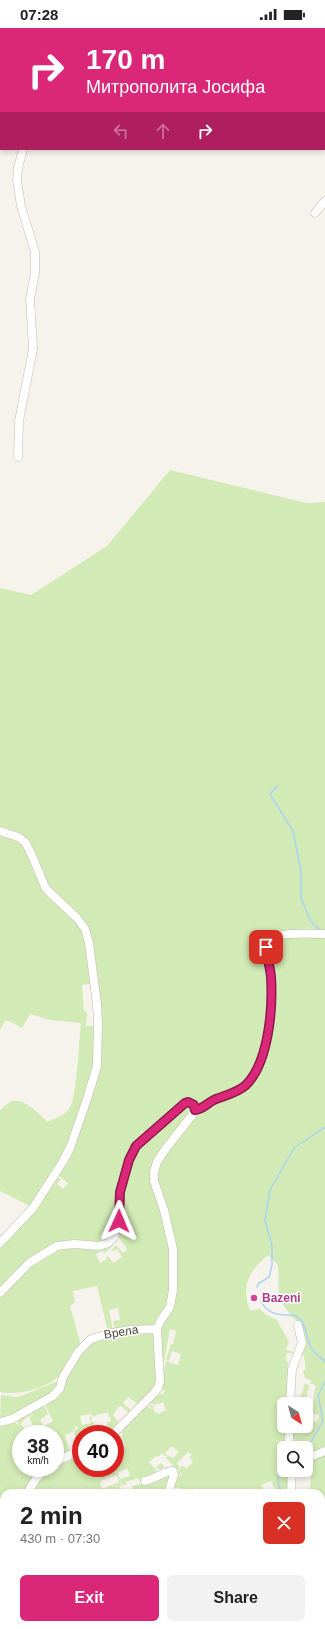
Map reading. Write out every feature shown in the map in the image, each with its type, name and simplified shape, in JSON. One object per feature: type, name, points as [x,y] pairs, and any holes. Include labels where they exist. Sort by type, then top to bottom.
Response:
[{"type":"street","points":[[18,457],[19,421],[33,349],[30,299],[35,273],[35,252],[21,206],[17,180],[18,168],[23,150]]},
{"type":"street","points":[[316,213],[325,201]]},
{"type":"street","points":[[0,831],[18,837],[25,842],[46,889],[77,918],[85,929],[89,943],[97,1004],[98,1024],[96,1066],[87,1099],[70,1148],[33,1208],[0,1243]]},
{"type":"street","points":[[157,1329],[172,1302],[172,1249],[164,1210],[154,1182],[154,1172],[157,1162],[195,1110],[201,1109],[213,1100],[241,1089],[252,1077],[261,1058],[269,1022],[272,994],[271,975],[266,947],[267,941],[271,938],[288,935],[324,934]]},
{"type":"street","points":[[0,1293],[29,1263],[57,1246],[74,1244],[99,1246],[108,1243],[114,1237],[119,1221],[120,1192],[129,1160],[136,1146],[185,1103],[188,1102],[194,1105],[195,1110]]},
{"type":"street","points":[[290,1397],[292,1369],[302,1343],[298,1325]]},
{"type":"street","name":"Врела","points":[[0,1422],[12,1419],[53,1396],[60,1388],[63,1377],[78,1352],[91,1339],[125,1331],[147,1328],[157,1329],[160,1381],[158,1388],[122,1425]]},
{"type":"street","points":[[313,1456],[325,1450]]},
{"type":"street","points":[[145,1482],[158,1478],[167,1471],[172,1471],[174,1475],[169,1489]]},
{"type":"street","points":[[30,1489],[38,1477]]},
{"type":"street","points":[[291,1489],[292,1477]]},
{"type":"green space","points":[[170,470],[307,503],[325,502],[325,1449],[313,1455],[313,1441],[291,1441],[291,1433],[313,1433],[313,1422],[317,1422],[319,1415],[313,1414],[314,1392],[316,1386],[310,1384],[312,1381],[305,1378],[303,1371],[306,1370],[304,1355],[298,1356],[302,1345],[302,1329],[284,1306],[280,1298],[278,1266],[268,1255],[255,1267],[246,1287],[247,1302],[250,1311],[260,1309],[265,1314],[277,1320],[289,1342],[286,1350],[296,1353],[287,1353],[286,1361],[288,1362],[291,1381],[290,1397],[277,1397],[277,1433],[288,1433],[288,1441],[277,1441],[277,1477],[291,1477],[290,1489],[275,1489],[271,1481],[261,1485],[263,1489],[185,1489],[171,1487],[173,1482],[182,1474],[181,1473],[175,1478],[182,1465],[186,1469],[193,1462],[189,1457],[192,1455],[188,1452],[177,1463],[180,1467],[176,1473],[171,1463],[165,1457],[170,1456],[173,1458],[179,1452],[172,1446],[165,1453],[167,1456],[162,1453],[149,1462],[155,1469],[161,1463],[164,1467],[160,1470],[158,1468],[155,1470],[158,1475],[166,1467],[170,1467],[158,1476],[140,1482],[138,1478],[126,1482],[127,1484],[122,1486],[120,1479],[130,1476],[128,1469],[124,1470],[124,1447],[126,1446],[124,1442],[124,1427],[144,1406],[147,1406],[152,1410],[149,1404],[154,1406],[153,1408],[155,1413],[157,1412],[158,1414],[166,1410],[163,1402],[155,1405],[150,1403],[160,1393],[163,1395],[165,1391],[161,1389],[166,1361],[178,1365],[181,1354],[172,1351],[169,1361],[166,1360],[171,1344],[173,1344],[176,1331],[170,1329],[162,1373],[160,1334],[163,1322],[158,1322],[154,1326],[115,1330],[113,1321],[120,1320],[118,1308],[109,1310],[113,1330],[108,1332],[97,1286],[73,1291],[75,1302],[70,1306],[81,1345],[63,1372],[51,1382],[29,1391],[14,1393],[0,1392],[0,1297],[7,1289],[30,1266],[48,1253],[58,1249],[75,1246],[95,1249],[101,1248],[115,1241],[104,1254],[103,1251],[96,1254],[100,1263],[107,1259],[106,1257],[108,1256],[113,1263],[122,1257],[117,1249],[111,1252],[116,1245],[123,1253],[127,1249],[119,1238],[120,1233],[114,1230],[110,1238],[99,1244],[71,1241],[63,1242],[45,1249],[28,1260],[0,1289],[0,1248],[36,1209],[57,1177],[61,1179],[57,1184],[63,1189],[68,1183],[58,1175],[82,1127],[98,1069],[100,1051],[100,1009],[94,967],[88,967],[90,984],[82,985],[84,1011],[87,1012],[86,1026],[96,1026],[93,1066],[68,1145],[30,1206],[0,1191],[0,1110],[9,1102],[22,1102],[32,1108],[47,1122],[66,1113],[70,1107],[74,1091],[81,1023],[50,1020],[30,1014],[22,1028],[9,1021],[5,1021],[0,1030],[0,588],[31,595],[107,546]]},
{"type":"green space","points":[[154,1333],[156,1385],[138,1404],[128,1397],[123,1403],[132,1411],[129,1413],[121,1406],[118,1407],[113,1415],[118,1421],[117,1422],[119,1425],[108,1425],[107,1422],[111,1421],[109,1412],[96,1415],[95,1417],[90,1414],[80,1416],[82,1425],[72,1425],[72,1432],[65,1435],[70,1452],[64,1455],[64,1425],[46,1425],[53,1421],[44,1403],[47,1402],[87,1344],[115,1334]]},
{"type":"green space","points":[[58,1381],[55,1390],[22,1410],[0,1420],[1,1395],[15,1397],[21,1396]]},
{"type":"green space","points":[[305,1383],[310,1386],[307,1392],[307,1397],[300,1397]]},
{"type":"green space","points":[[43,1403],[48,1414],[40,1420],[43,1425],[33,1425],[29,1418],[33,1415],[30,1410]]},
{"type":"green space","points":[[29,1410],[32,1415],[29,1417],[28,1416],[20,1424],[21,1425],[18,1425],[19,1424],[16,1420]]},
{"type":"green space","points":[[89,1416],[92,1417],[91,1421],[94,1422],[94,1425],[82,1425],[91,1423]]},
{"type":"green space","points":[[12,1420],[18,1425],[12,1425],[12,1477],[36,1477],[27,1489],[0,1489],[0,1423]]},
{"type":"green space","points":[[325,1452],[325,1489],[310,1489],[311,1477],[313,1477],[313,1458]]},
{"type":"green space","points":[[72,1457],[72,1477],[111,1477],[100,1481],[102,1489],[33,1489],[41,1477],[64,1477],[64,1461]]},
{"type":"green space","points":[[171,1471],[173,1474],[167,1489],[133,1489],[132,1486],[156,1480]]},
{"type":"green space","points":[[118,1477],[119,1477],[120,1487],[112,1485],[119,1482]]},
{"type":"green space","points":[[111,1485],[121,1488],[121,1489],[102,1489]]},
{"type":"waterway","points":[[277,786],[270,794],[293,831],[301,871],[301,898],[311,922],[322,931]]},
{"type":"waterway","points":[[257,1287],[258,1284],[269,1277],[272,1265],[272,1246],[265,1220],[270,1190],[294,1148],[325,1127]]},
{"type":"waterway","points":[[261,1301],[265,1308],[271,1312],[296,1316],[300,1319],[303,1323],[312,1349],[325,1362]]},
{"type":"waterway","points":[[312,1441],[323,1421],[318,1396],[325,1381]]},
{"type":"waterway","points":[[278,1477],[280,1489]]},
{"type":"place","name":"Bazeni","points":[[254,1298]]},
{"type":"route","points":[[119,1221],[120,1192],[129,1160],[136,1146],[150,1133],[166,1122],[185,1103],[191,1103],[194,1105],[195,1110],[199,1110],[209,1102],[241,1089],[247,1084],[257,1068],[261,1058],[269,1022],[272,994],[271,975],[266,947]]}]
